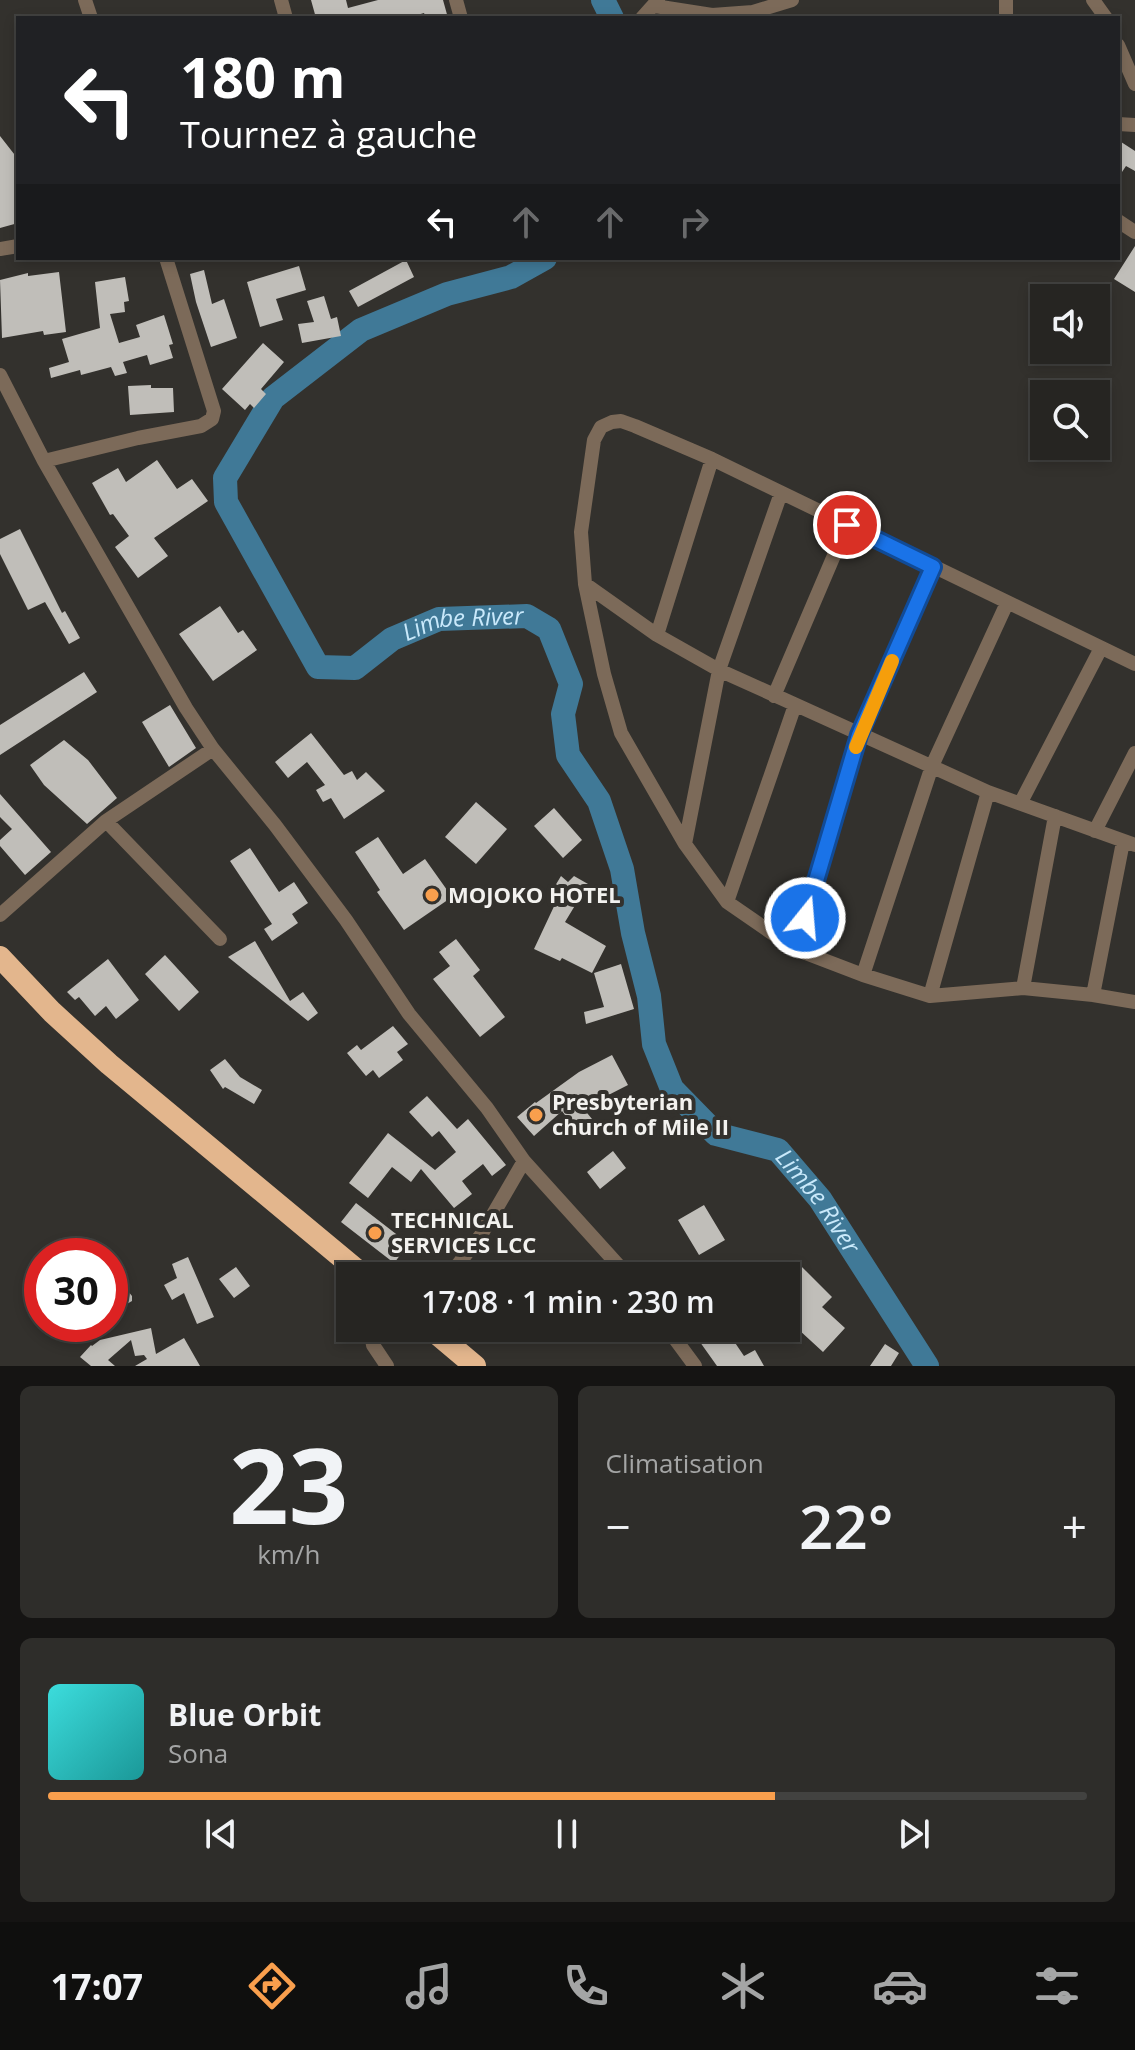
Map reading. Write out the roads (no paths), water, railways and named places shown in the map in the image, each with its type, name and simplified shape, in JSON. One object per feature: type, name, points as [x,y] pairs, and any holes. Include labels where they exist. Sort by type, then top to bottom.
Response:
[{"type":"highway","points":[[0,957],[52,1012],[109,1064],[347,1262]]},
{"type":"highway","points":[[447,1342],[475,1366]]},
{"type":"street","points":[[656,3],[712,15],[753,12],[792,0]]},
{"type":"street","points":[[1120,50],[1135,84]]},
{"type":"street","points":[[44,461],[201,426],[212,419],[214,411],[167,260]]},
{"type":"street","points":[[0,375],[44,461],[186,708],[213,749],[275,825],[346,920],[409,1014],[487,1108],[524,1161],[615,1262]]},
{"type":"street","points":[[1135,664],[712,459],[621,421],[601,427],[594,440],[581,532],[585,584],[604,674],[621,733],[685,844],[727,902],[795,949],[930,996],[1023,988],[1135,1002]]},
{"type":"street","points":[[657,635],[712,459]]},
{"type":"street","points":[[685,844],[719,670],[781,493]]},
{"type":"street","points":[[774,696],[847,525]]},
{"type":"street","points":[[795,949],[859,735],[933,567]]},
{"type":"street","points":[[585,584],[657,635],[719,670],[988,792],[1129,843],[1093,995]]},
{"type":"street","points":[[863,975],[932,766],[1007,603]]},
{"type":"street","points":[[1021,802],[1101,648]]},
{"type":"street","points":[[727,902],[795,705]]},
{"type":"street","points":[[0,915],[106,821],[213,749]]},
{"type":"street","points":[[1095,831],[1135,753]]},
{"type":"street","points":[[930,996],[988,792]]},
{"type":"street","points":[[1023,988],[1055,816]]},
{"type":"street","points":[[106,821],[220,939]]},
{"type":"street","points":[[460,1262],[481,1235],[524,1161]]},
{"type":"street","points":[[372,1342],[387,1366]]},
{"type":"street","points":[[677,1342],[695,1366]]},
{"type":"waterway","name":"Limbe River","points":[[603,0],[611,16]]},
{"type":"waterway","name":"Limbe River","points":[[541,260],[511,277],[447,294],[361,330],[273,398],[225,478],[226,502],[318,667],[355,668],[392,639],[439,619],[527,616],[549,629],[571,684],[563,714],[568,755],[599,801],[622,869],[633,933],[649,996],[654,1044],[672,1089],[716,1134],[778,1150],[820,1199],[927,1366]]},
{"type":"place","name":"MOJOKO HOTEL","points":[[432,895]]},
{"type":"place","name":"Presbyterian church of Mile II","points":[[536,1115]]},
{"type":"place","name":"TECHNICAL SERVICES LCC","points":[[375,1233]]}]
